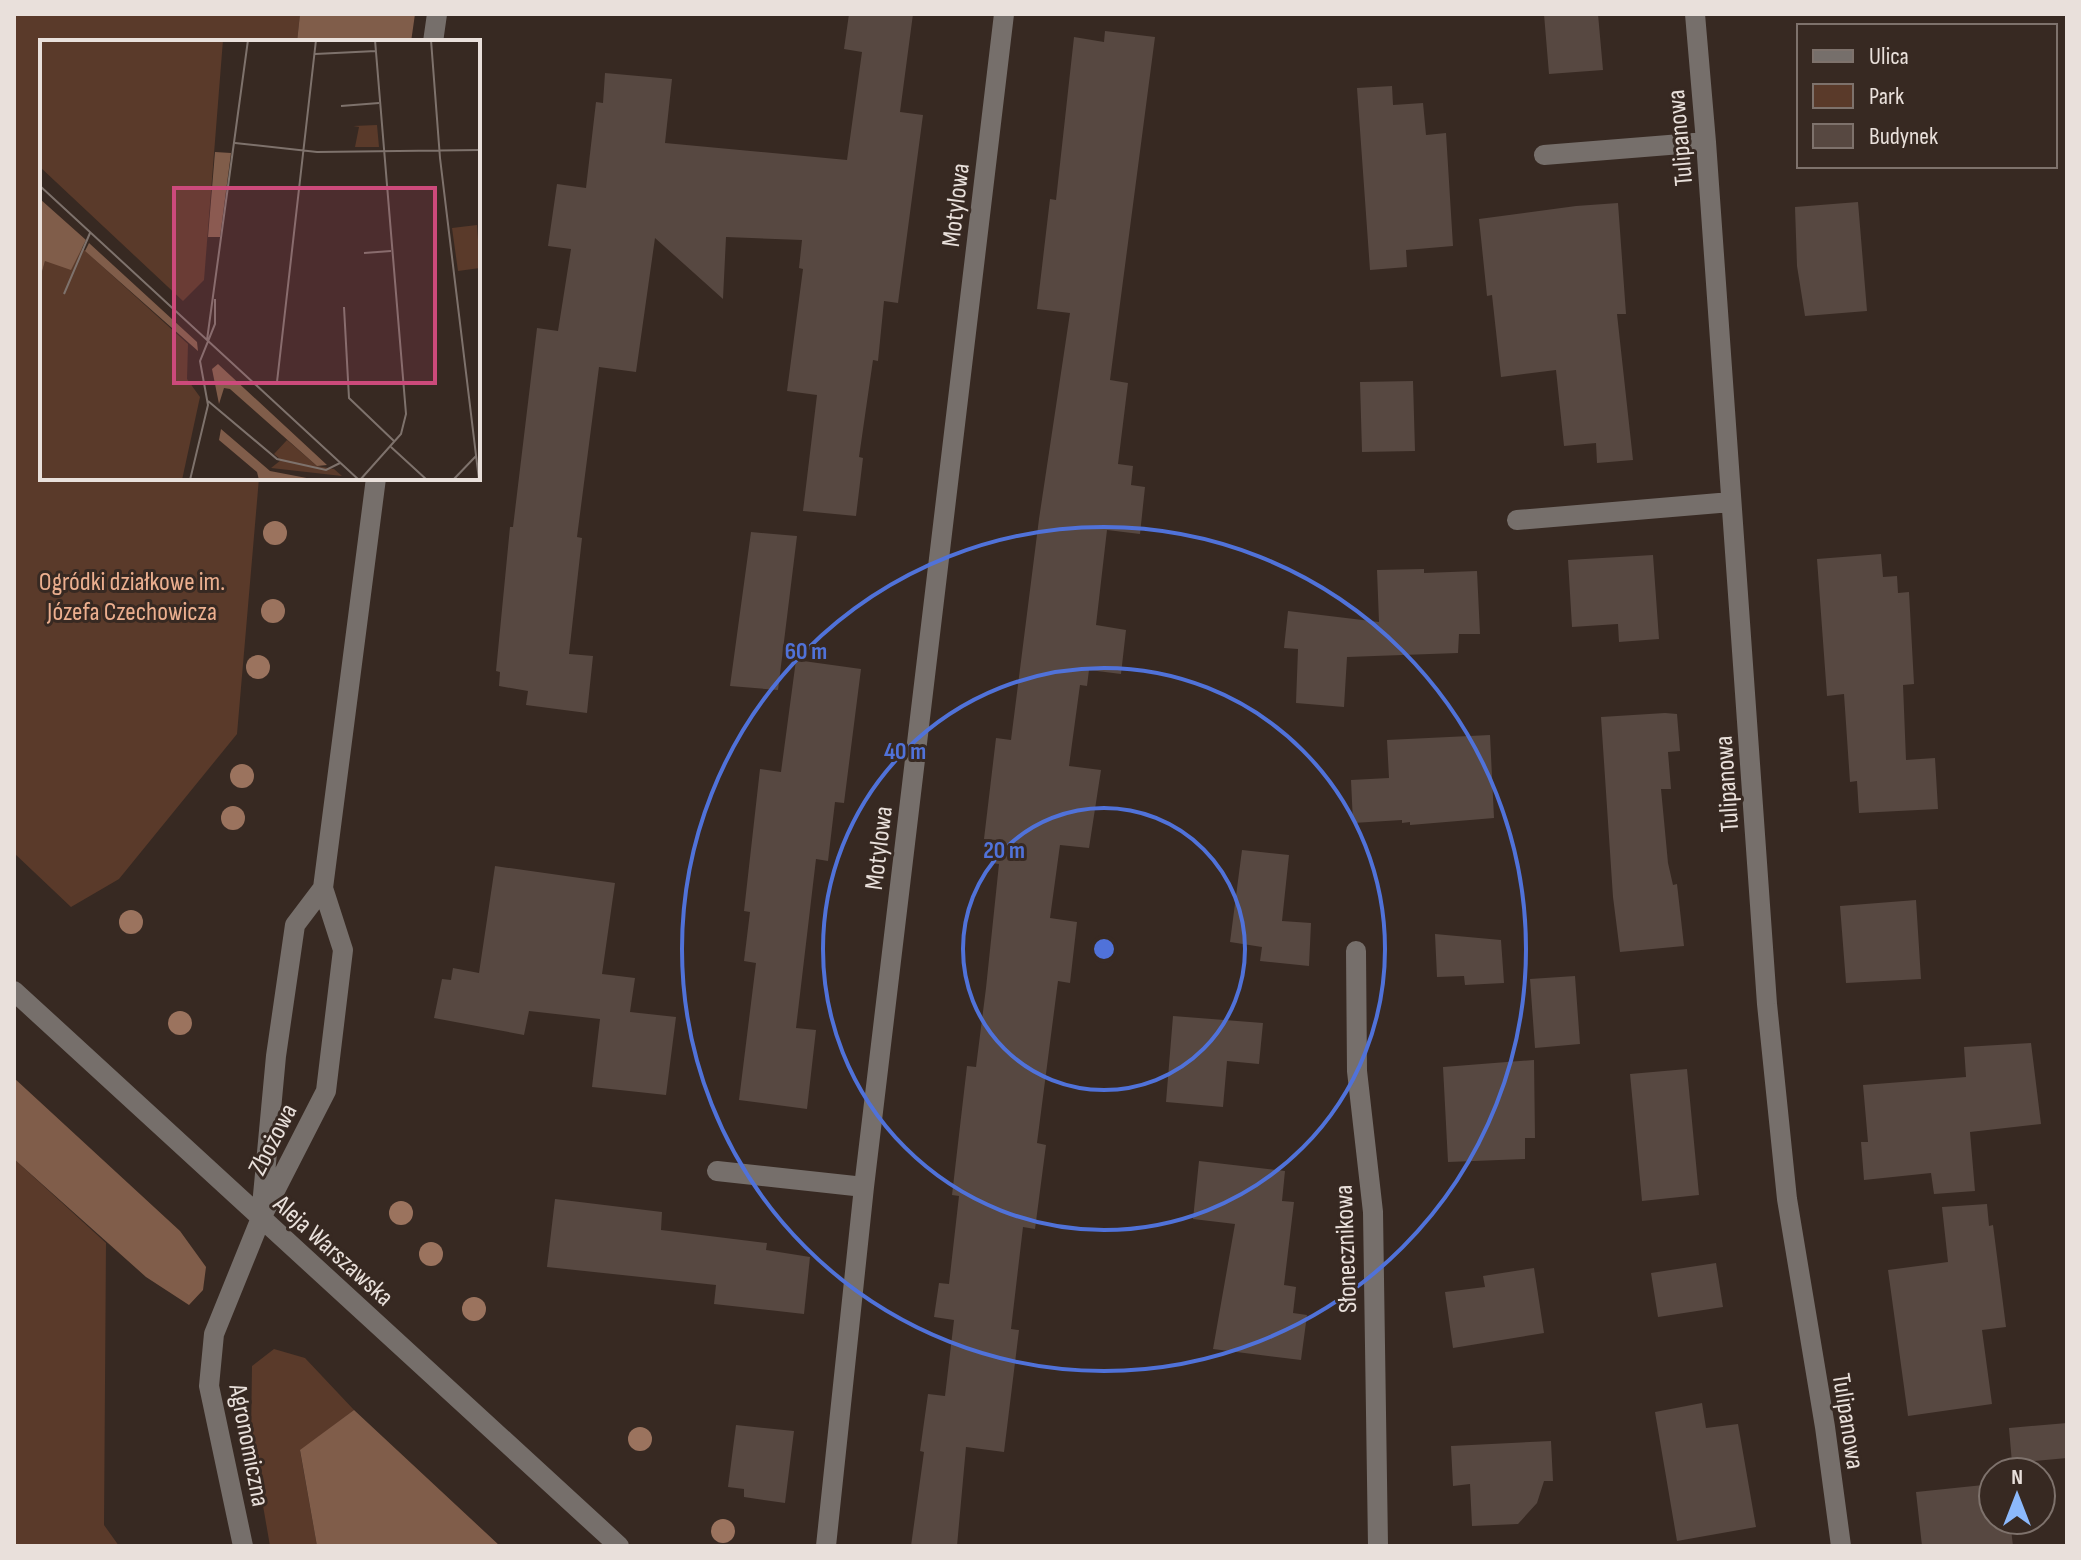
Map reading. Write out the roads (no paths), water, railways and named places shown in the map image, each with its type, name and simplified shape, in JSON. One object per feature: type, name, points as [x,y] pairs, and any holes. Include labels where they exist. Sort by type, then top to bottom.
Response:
[{"type":"street","points":[[433,40],[437,14]]},
{"type":"street","name":"Motylowa","points":[[826,1546],[864,1187],[1004,14]]},
{"type":"street","name":"Tulipanowa","points":[[1695,14],[1767,1004],[1787,1199],[1825,1427],[1841,1546]]},
{"type":"street","points":[[1544,155],[1706,142]]},
{"type":"street","name":"Zbożowa","points":[[261,1218],[326,1091],[343,950],[323,888],[376,480]]},
{"type":"street","points":[[1517,520],[1731,502]]},
{"type":"street","name":"Zbożowa","points":[[261,1218],[276,1056],[295,925],[323,888]]},
{"type":"street","name":"Słonecznikowa","points":[[1356,951],[1357,1071],[1373,1212],[1378,1546]]},
{"type":"street","name":"Aleja Warszawska","points":[[14,991],[619,1546]]},
{"type":"street","points":[[717,1171],[864,1187]]},
{"type":"street","name":"Agronomiczna","points":[[243,1546],[209,1386],[214,1334],[261,1218]]},
{"type":"park label","name":"Ogródki działkowe im. Józefa Czechowicza","points":[[132,596]]}]
